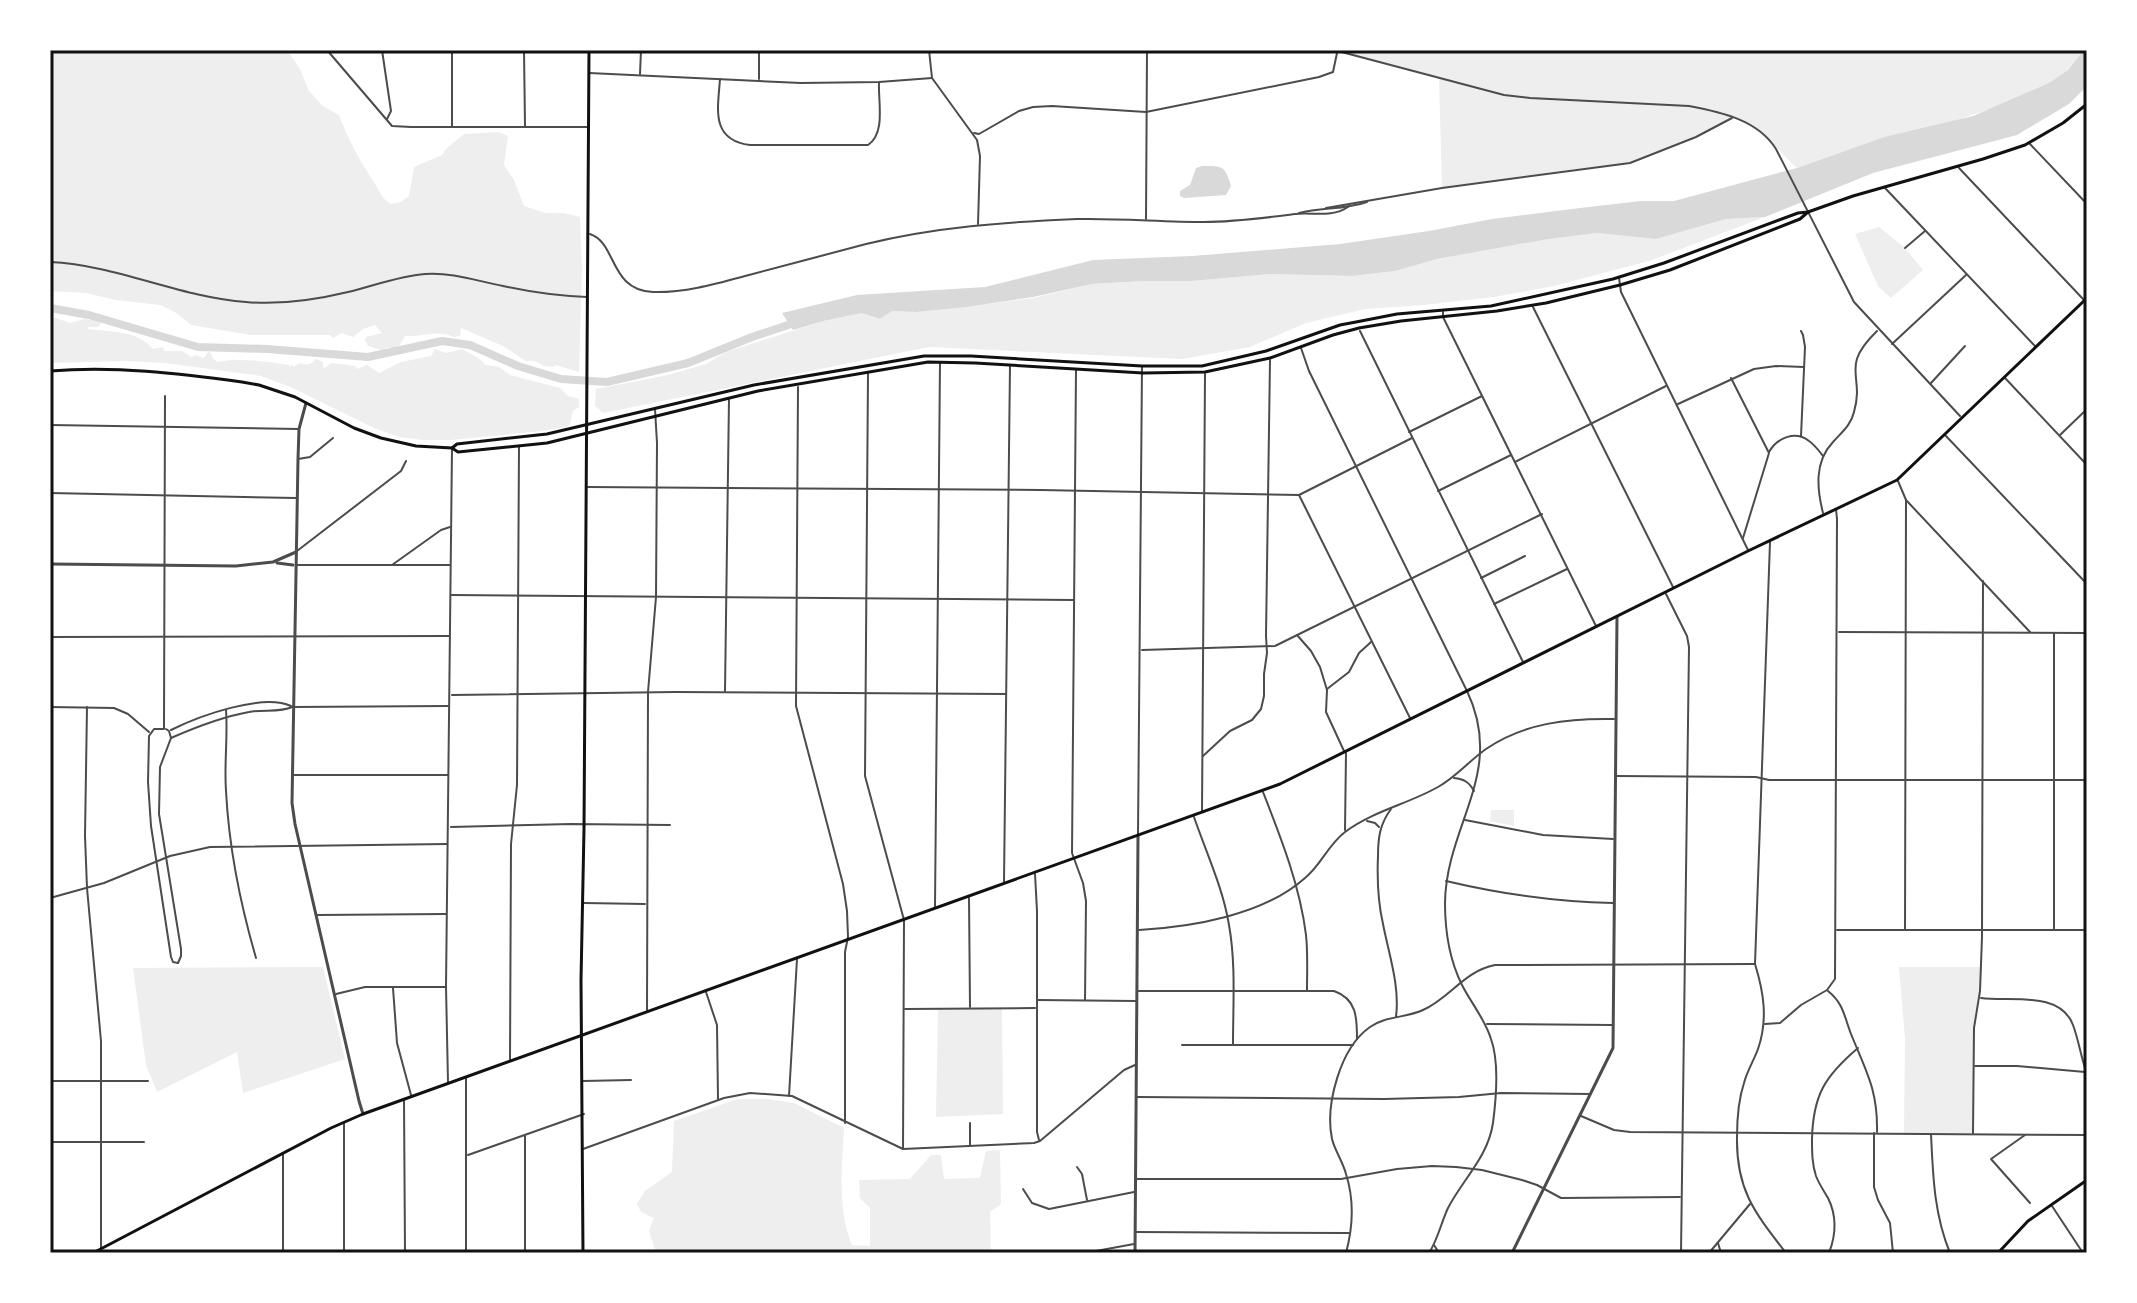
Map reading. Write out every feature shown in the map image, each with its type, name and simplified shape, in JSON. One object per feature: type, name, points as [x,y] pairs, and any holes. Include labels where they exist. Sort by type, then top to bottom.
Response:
[{"type":"main road","points":[[583,1253],[582,903],[589,50]]},
{"type":"main road","points":[[452,448],[457,444],[533,437],[754,385],[924,356],[1202,366],[1266,351],[1340,325],[1397,314],[1491,306],[1570,290],[1664,263],[1798,213],[2029,143],[2087,105]]},
{"type":"main road","points":[[50,371],[119,369],[259,385],[381,438],[416,446],[452,448],[458,452],[519,446],[586,434],[729,397],[868,371],[940,362],[1143,373],[1205,372],[1270,358],[1359,328],[1533,305],[1620,285],[1670,270],[1800,219],[1808,212]]},
{"type":"main road","points":[[93,1253],[363,1114],[1263,791],[1346,752],[1897,480],[2086,299]]},
{"type":"main road","points":[[1998,1253],[2022,1226],[2087,1180]]},
{"type":"street","points":[[327,50],[386,120],[396,127],[589,127]]},
{"type":"street","points":[[382,50],[391,111],[386,120]]},
{"type":"street","points":[[452,50],[452,127]]},
{"type":"street","points":[[524,50],[525,128]]},
{"type":"street","points":[[640,75],[641,50]]},
{"type":"street","points":[[759,50],[759,81]]},
{"type":"street","points":[[929,50],[932,78],[974,133],[980,156],[978,225]]},
{"type":"street","points":[[1146,220],[1147,50]]},
{"type":"street","points":[[974,133],[979,134],[1022,109],[1037,106],[1146,112],[1328,74],[1333,72],[1336,50],[1504,95],[1689,106],[1733,118],[1762,131],[1776,149],[1858,307],[1961,417]]},
{"type":"street","points":[[589,73],[819,83],[932,78]]},
{"type":"street","points":[[720,79],[720,127],[734,141],[750,145],[868,145],[875,140],[879,131],[879,82]]},
{"type":"street","points":[[588,234],[598,238],[627,282],[643,291],[661,292],[709,285],[911,234],[978,225],[1078,219],[1242,221],[1442,188],[1630,163],[1696,137],[1733,118]]},
{"type":"street","points":[[2029,143],[2087,204]]},
{"type":"street","points":[[1958,167],[2086,299]]},
{"type":"street","points":[[1884,187],[2035,347]]},
{"type":"street","points":[[1294,214],[1337,212],[1368,201]]},
{"type":"street","points":[[1326,208],[1348,207]]},
{"type":"street","points":[[1905,248],[1926,230]]},
{"type":"street","points":[[50,262],[90,267],[187,293],[245,302],[311,300],[415,275],[438,274],[536,292],[588,297]]},
{"type":"street","points":[[1892,344],[1967,274]]},
{"type":"street","points":[[1619,277],[1667,386],[1748,551]]},
{"type":"street","points":[[1533,305],[1673,589]]},
{"type":"street","points":[[1443,311],[1443,317],[1597,627]]},
{"type":"street","points":[[1359,328],[1524,663]]},
{"type":"street","points":[[1823,514],[1818,486],[1823,456],[1851,420],[1856,404],[1856,358],[1865,343],[1879,330]]},
{"type":"street","points":[[1801,331],[1805,340],[1801,436]]},
{"type":"street","points":[[1930,384],[1965,346]]},
{"type":"street","points":[[1301,347],[1309,371],[1467,691],[1479,723],[1480,755],[1474,792],[1452,854],[1446,881],[1445,912],[1448,936],[1461,982],[1485,1024],[1495,1057],[1491,1133],[1488,1145],[1448,1208],[1429,1253]]},
{"type":"street","points":[[1202,756],[1222,737],[1259,713],[1263,701],[1267,647],[1270,358]]},
{"type":"street","points":[[935,909],[940,362]]},
{"type":"street","points":[[1004,884],[1010,365]]},
{"type":"street","points":[[1135,1253],[1142,366]]},
{"type":"street","points":[[1677,405],[1731,378],[1765,367],[1804,367]]},
{"type":"street","points":[[1076,368],[1072,832],[1073,859],[1083,883],[1086,901],[1085,1000]]},
{"type":"street","points":[[868,371],[865,776],[904,920],[903,1149]]},
{"type":"street","points":[[1201,813],[1205,372]]},
{"type":"street","points":[[2004,377],[2087,465]]},
{"type":"street","points":[[1731,378],[1769,453]]},
{"type":"street","points":[[798,384],[795,692],[797,714],[843,884],[847,911],[845,1123]]},
{"type":"street","points":[[1515,462],[1667,386]]},
{"type":"street","points":[[165,396],[166,730],[171,738]]},
{"type":"street","points":[[1409,432],[1483,396]]},
{"type":"street","points":[[725,693],[729,397]]},
{"type":"street","points":[[306,403],[299,429],[298,459],[292,707],[293,813],[363,1114]]},
{"type":"street","points":[[647,1012],[648,692],[656,597],[655,409]]},
{"type":"street","points":[[2060,435],[2087,409]]},
{"type":"street","points":[[50,425],[299,429]]},
{"type":"street","points":[[1945,434],[2087,584]]},
{"type":"street","points":[[1743,539],[1773,445],[1783,438],[1801,436],[1823,456]]},
{"type":"street","points":[[298,459],[310,457],[333,438]]},
{"type":"street","points":[[587,487],[1299,495],[1412,438]]},
{"type":"street","points":[[510,1061],[519,446]]},
{"type":"street","points":[[448,1083],[446,987],[452,448]]},
{"type":"street","points":[[1438,491],[1512,455]]},
{"type":"street","points":[[273,562],[296,552],[401,471],[406,461]]},
{"type":"street","points":[[1897,480],[1906,500],[2031,633]]},
{"type":"street","points":[[50,493],[297,498]]},
{"type":"street","points":[[1299,495],[1410,719]]},
{"type":"street","points":[[1905,930],[1906,500]]},
{"type":"street","points":[[1764,1024],[1780,1023],[1801,1005],[1827,990],[1835,979],[1836,509]]},
{"type":"street","points":[[1140,650],[1275,646],[1542,514]]},
{"type":"street","points":[[390,566],[441,530],[451,527]]},
{"type":"street","points":[[1770,541],[1755,964],[1765,1008],[1758,1051],[1741,1092],[1737,1132],[1738,1169],[1751,1203],[1786,1253]]},
{"type":"street","points":[[1481,578],[1525,556]]},
{"type":"street","points":[[50,564],[236,566],[273,562],[295,565],[450,565]]},
{"type":"street","points":[[1494,604],[1568,568]]},
{"type":"street","points":[[1973,1133],[1974,1021],[1979,998],[1982,930],[1983,581]]},
{"type":"street","points":[[1666,592],[1689,642],[1681,1253]]},
{"type":"street","points":[[450,595],[1074,600]]},
{"type":"street","points":[[1512,1253],[1612,1052],[1617,617]]},
{"type":"street","points":[[1837,632],[2087,633]]},
{"type":"street","points":[[2054,633],[2054,930]]},
{"type":"street","points":[[1297,635],[1315,658],[1327,690],[1326,712],[1346,752],[1345,832]]},
{"type":"street","points":[[50,637],[450,636]]},
{"type":"street","points":[[1327,690],[1349,672],[1362,649],[1372,641]]},
{"type":"street","points":[[450,695],[585,692],[1006,694]]},
{"type":"street","points":[[150,732],[256,703],[286,703],[292,707]]},
{"type":"street","points":[[150,732],[149,800],[156,862],[171,957],[173,962],[178,963],[181,949],[159,814],[160,767],[171,738],[226,717],[255,710],[449,706]]},
{"type":"street","points":[[50,707],[107,707],[122,711],[150,732]]},
{"type":"street","points":[[87,707],[84,796],[87,888],[100,1015],[102,1081],[101,1249]]},
{"type":"street","points":[[226,710],[225,773],[230,846],[256,958]]},
{"type":"street","points":[[1137,930],[1175,927],[1227,916],[1296,886],[1313,871],[1332,844],[1345,832],[1453,778],[1511,735],[1542,724],[1567,720],[1615,719]]},
{"type":"street","points":[[292,775],[449,775]]},
{"type":"street","points":[[1615,776],[2087,780]]},
{"type":"street","points":[[1453,778],[1461,778],[1474,792]]},
{"type":"street","points":[[1263,791],[1296,886],[1306,936],[1307,991]]},
{"type":"street","points":[[1391,808],[1380,828],[1377,858],[1379,901],[1395,981],[1396,1018]]},
{"type":"street","points":[[1194,816],[1227,916],[1233,956],[1233,1044]]},
{"type":"street","points":[[1465,820],[1543,835],[1615,839]]},
{"type":"street","points":[[1365,821],[1375,823],[1380,828]]},
{"type":"street","points":[[448,827],[670,825]]},
{"type":"street","points":[[50,898],[197,849],[448,844]]},
{"type":"street","points":[[1035,873],[1037,1132],[1040,1141]]},
{"type":"street","points":[[1446,881],[1531,897],[1614,903]]},
{"type":"street","points":[[969,897],[970,1008]]},
{"type":"street","points":[[582,903],[647,904]]},
{"type":"street","points":[[316,915],[448,914]]},
{"type":"street","points":[[1837,930],[2087,930]]},
{"type":"street","points":[[789,1096],[797,958]]},
{"type":"street","points":[[1346,1253],[1351,1198],[1332,1139],[1332,1099],[1343,1064],[1354,1045],[1376,1023],[1432,1006],[1473,972],[1495,965],[1755,964]]},
{"type":"street","points":[[335,994],[365,987],[446,987]]},
{"type":"street","points":[[393,987],[397,1043],[411,1096]]},
{"type":"street","points":[[1827,990],[1838,999],[1873,1086],[1877,1110],[1874,1187],[1890,1223],[1893,1253]]},
{"type":"street","points":[[706,991],[717,1025],[718,1101]]},
{"type":"street","points":[[1137,991],[1334,991],[1348,999],[1356,1011],[1357,1041]]},
{"type":"street","points":[[1973,1066],[2017,1066],[2086,1073],[2073,1024],[2061,1009],[2045,1002],[1979,998]]},
{"type":"street","points":[[1037,1000],[1137,1001]]},
{"type":"street","points":[[904,1009],[1036,1008]]},
{"type":"street","points":[[1485,1024],[1613,1025]]},
{"type":"street","points":[[1182,1045],[1354,1045]]},
{"type":"street","points":[[1829,1253],[1834,1219],[1815,1173],[1812,1155],[1814,1109],[1825,1082],[1838,1065],[1858,1048]]},
{"type":"street","points":[[583,1149],[743,1094],[789,1096],[903,1149],[1034,1143],[1124,1070],[1136,1064]]},
{"type":"street","points":[[466,1077],[466,1253]]},
{"type":"street","points":[[583,1081],[631,1080]]},
{"type":"street","points":[[50,1081],[148,1081]]},
{"type":"street","points":[[1136,1097],[1418,1099],[1494,1093],[1592,1094]]},
{"type":"street","points":[[404,1099],[405,1253]]},
{"type":"street","points":[[466,1156],[584,1114]]},
{"type":"street","points":[[1581,1116],[1614,1130],[2087,1135]]},
{"type":"street","points":[[344,1122],[344,1253]]},
{"type":"street","points":[[970,1123],[970,1147]]},
{"type":"street","points":[[1931,1133],[1934,1196],[1950,1253]]},
{"type":"street","points":[[2026,1134],[1991,1159],[2030,1203]]},
{"type":"street","points":[[525,1135],[525,1253]]},
{"type":"street","points":[[50,1142],[144,1142]]},
{"type":"street","points":[[283,1153],[283,1253]]},
{"type":"street","points":[[1077,1167],[1082,1174],[1087,1200]]},
{"type":"street","points":[[1135,1179],[1347,1178],[1422,1167],[1473,1169],[1509,1176],[1563,1198],[1682,1197]]},
{"type":"street","points":[[1023,1189],[1032,1203],[1045,1209],[1135,1192]]},
{"type":"street","points":[[1709,1253],[1751,1203]]},
{"type":"street","points":[[2052,1205],[2083,1253]]},
{"type":"street","points":[[1135,1232],[1350,1233]]},
{"type":"street","points":[[1718,1242],[1721,1253]]},
{"type":"street","points":[[1085,1253],[1135,1244]]},
{"type":"street","points":[[1434,1245],[1439,1253]]},
{"type":"shaded area","points":[[50,50],[287,50],[300,69],[309,91],[323,106],[339,115],[359,159],[385,200],[391,204],[409,196],[414,167],[442,155],[464,134],[499,132],[508,136],[504,165],[514,180],[524,206],[545,213],[580,217],[579,372],[526,361],[503,346],[461,328],[460,336],[454,337],[436,333],[405,336],[399,346],[387,347],[384,351],[368,346],[365,340],[382,333],[375,325],[353,337],[342,333],[333,338],[330,335],[251,335],[191,325],[161,305],[86,293],[50,291]]},
{"type":"shaded area","points":[[1337,50],[2084,50],[2068,70],[2049,83],[1996,107],[1938,126],[1884,137],[1797,168],[1754,127],[1733,118],[1696,137],[1630,163],[1442,188],[1439,78]]},
{"type":"shaded area","points":[[2087,50],[2087,86],[2069,104],[2017,135],[1873,173],[1765,217],[1726,219],[1656,239],[1597,233],[1549,239],[1437,259],[1395,271],[1352,276],[1270,274],[1192,281],[1092,284],[967,307],[892,311],[880,319],[862,313],[793,330],[782,313],[857,295],[985,287],[1093,260],[1192,256],[1340,244],[1492,219],[1641,201],[1674,201],[1797,168],[1884,137],[1973,116],[2049,83],[2068,70]]},
{"type":"shaded area","points":[[1202,166],[1224,170],[1231,186],[1226,195],[1180,196],[1180,191],[1190,185],[1196,168]]},
{"type":"shaded area","points":[[1765,217],[1649,261],[1554,286],[1494,297],[1365,309],[1306,323],[1250,347],[1182,359],[929,347],[603,413],[595,406],[596,389],[668,375],[706,364],[726,352],[823,321],[862,313],[880,319],[891,311],[967,307],[1033,298],[1092,284],[1192,281],[1270,274],[1352,276],[1395,271],[1437,259],[1549,239],[1597,233],[1656,239],[1726,219]]},
{"type":"shaded area","points":[[1879,227],[1905,248],[1923,270],[1891,298],[1878,286],[1855,234]]},
{"type":"shaded area","points":[[50,319],[70,323],[84,319],[100,321],[98,327],[88,329],[131,335],[153,349],[163,347],[164,351],[182,351],[192,357],[204,358],[208,352],[217,362],[253,360],[289,367],[292,364],[293,367],[300,363],[309,364],[316,359],[323,362],[325,368],[331,363],[355,366],[357,369],[367,365],[379,373],[401,362],[431,356],[435,349],[446,353],[462,349],[486,365],[499,367],[510,375],[560,388],[568,396],[579,399],[579,407],[573,411],[570,424],[566,427],[542,431],[451,440],[399,437],[261,376],[165,363],[50,363]]},
{"type":"shaded area","points":[[1491,810],[1514,810],[1514,826],[1490,821]]},
{"type":"shaded area","points":[[323,967],[345,1059],[243,1093],[237,1052],[157,1092],[146,1065],[133,968]]},
{"type":"shaded area","points":[[1899,967],[1981,967],[1975,1015],[1973,1133],[1904,1133],[1905,1039]]},
{"type":"shaded area","points":[[938,1008],[1002,1008],[1003,1114],[936,1117]]},
{"type":"shaded area","points":[[738,1099],[794,1103],[844,1128],[842,1203],[852,1245],[870,1246],[870,1208],[860,1198],[859,1180],[910,1179],[931,1155],[941,1155],[944,1179],[980,1178],[986,1151],[1000,1150],[1001,1204],[990,1212],[991,1253],[656,1253],[649,1231],[654,1218],[641,1212],[637,1204],[645,1191],[672,1172],[674,1121]]},
{"type":"waterway","points":[[50,308],[89,315],[198,347],[368,357],[442,341],[470,345],[518,366],[561,379],[607,382],[688,363],[797,322]]}]
